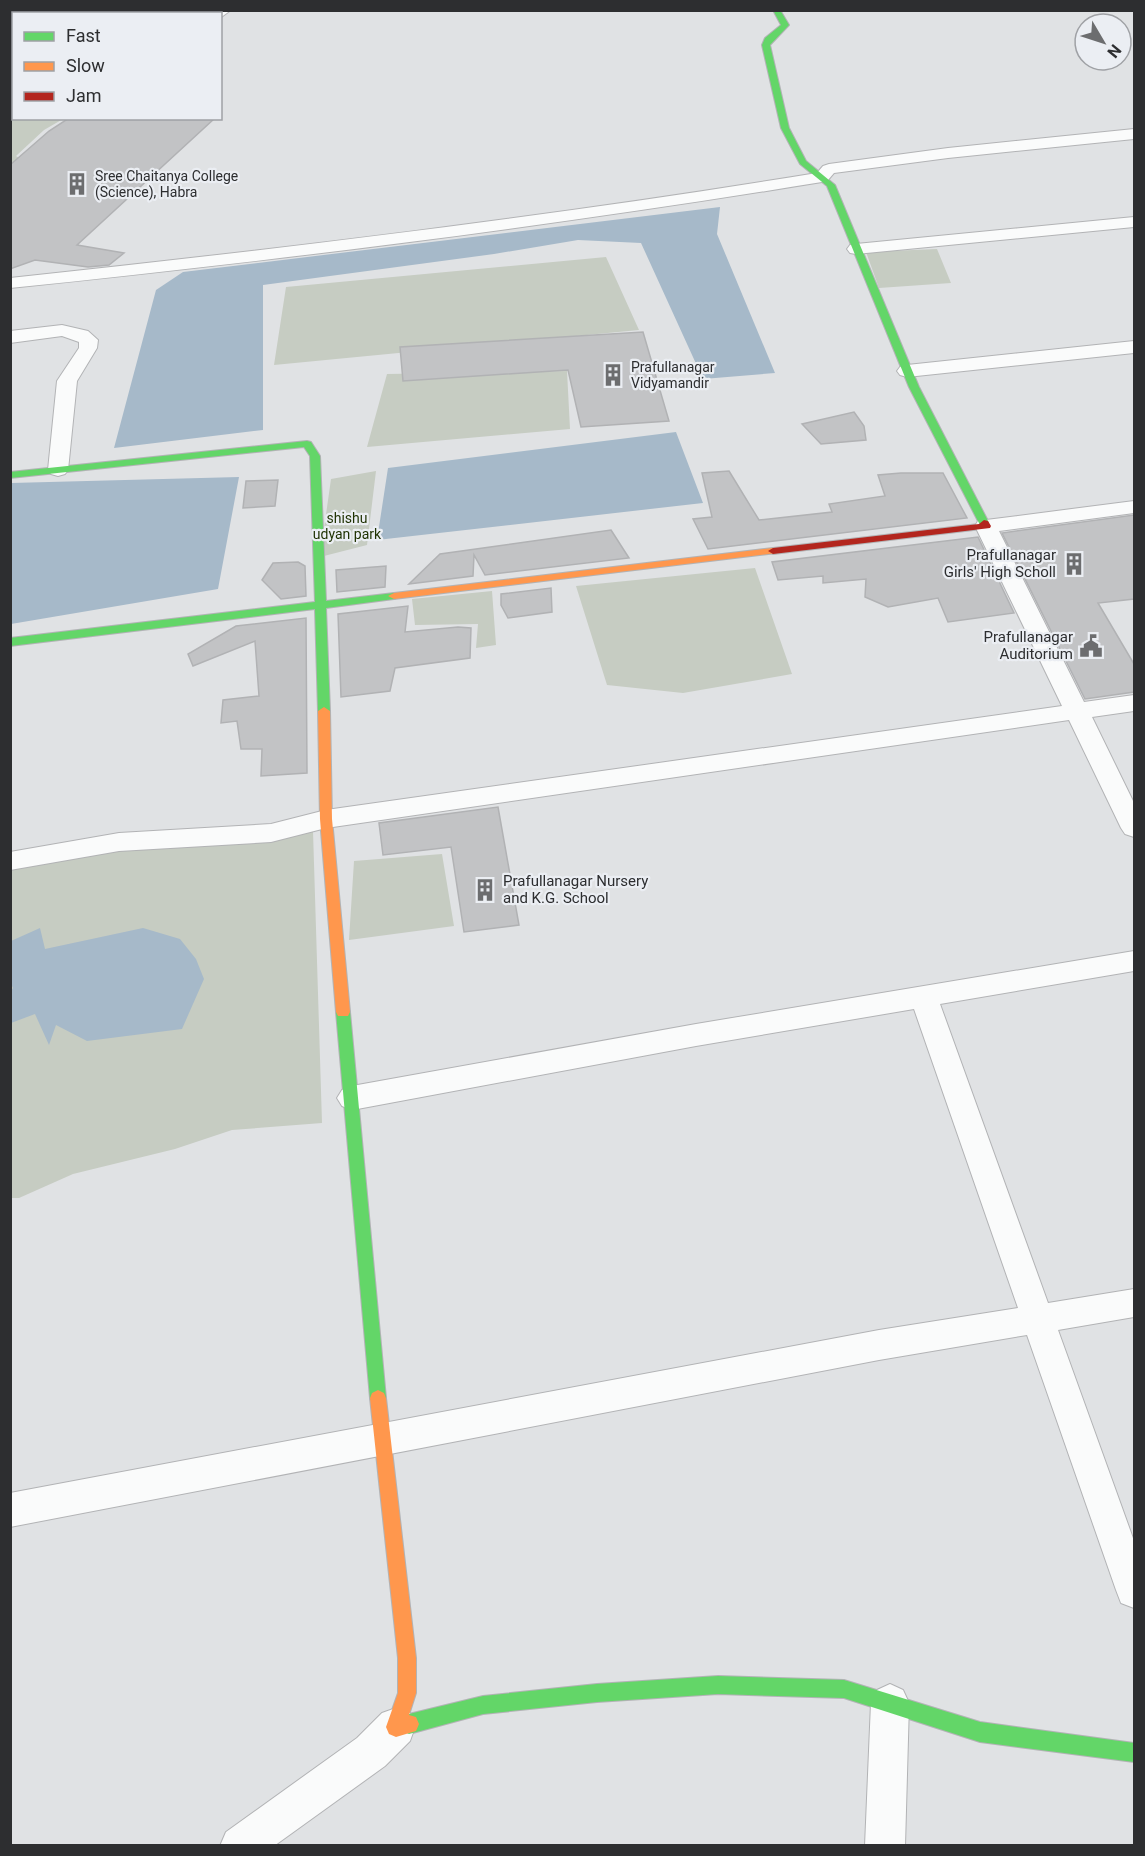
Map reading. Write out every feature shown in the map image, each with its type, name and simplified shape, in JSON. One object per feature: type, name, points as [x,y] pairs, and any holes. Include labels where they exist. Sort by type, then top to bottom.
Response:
[{"type":"main road","points":[[10,642],[322,606],[767,550],[986,526],[907,371],[831,184],[803,162],[785,128],[766,45],[768,40],[785,25],[776,10]]},
{"type":"main road","points":[[10,475],[307,444],[315,456],[322,606],[326,819],[382,1441],[407,1658],[407,1693],[396,1727]]},
{"type":"main road","points":[[396,1727],[483,1705],[597,1693],[718,1685],[844,1689],[980,1732],[1134,1754]]},
{"type":"street","points":[[10,283],[268,256],[690,200],[822,177],[830,169],[841,167],[948,153],[1134,134]]},
{"type":"street","points":[[856,249],[1134,222]]},
{"type":"street","points":[[10,337],[64,331],[75,333],[89,340],[88,348],[68,381],[57,470]]},
{"type":"street","points":[[907,371],[1134,347]]},
{"type":"street","points":[[1134,507],[986,526],[1134,828]]},
{"type":"street","points":[[10,861],[119,842],[271,832],[326,819],[1134,703]]},
{"type":"street","points":[[352,1098],[923,996],[1134,961]]},
{"type":"street","points":[[923,996],[1134,1590]]},
{"type":"street","points":[[10,1510],[382,1441],[879,1344],[1134,1303]]},
{"type":"street","points":[[885,1845],[890,1703]]},
{"type":"street","points":[[240,1845],[371,1752],[396,1727]]},
{"type":"green space","points":[[11,114],[12,120],[61,120],[44,130],[16,156],[21,159],[11,167]]},
{"type":"green space","points":[[937,249],[951,283],[879,288],[866,252]]},
{"type":"green space","points":[[606,257],[639,330],[274,365],[286,287]]},
{"type":"green space","points":[[567,371],[570,429],[367,447],[387,374]]},
{"type":"green space","name":"shishu udyan park","points":[[376,471],[367,545],[320,557],[331,479]]},
{"type":"green space","points":[[755,568],[792,674],[683,693],[607,685],[576,586]]},
{"type":"green space","points":[[492,591],[496,645],[476,648],[478,624],[415,625],[412,599]]},
{"type":"green space","points":[[313,831],[322,1123],[232,1130],[175,1149],[73,1174],[19,1198],[11,1198],[10,869],[117,851],[258,842]]},
{"type":"green space","points":[[442,854],[454,926],[349,940],[354,861]]},
{"type":"water","points":[[720,207],[717,234],[775,373],[703,379],[641,243],[578,240],[494,254],[263,285],[263,430],[114,448],[156,290],[183,272]]},
{"type":"water","points":[[676,432],[703,503],[377,540],[388,468]]},
{"type":"water","points":[[239,477],[218,589],[11,624],[11,483]]},
{"type":"water","points":[[40,928],[45,949],[143,928],[180,939],[196,959],[204,979],[182,1029],[87,1041],[56,1025],[49,1045],[35,1014],[11,1023],[11,991],[13,988],[11,984],[11,941]]},
{"type":"building","name":"Sree Chaitanya College (Science), Habra","points":[[66,120],[213,120],[77,245],[124,253],[109,265],[88,267],[35,260],[10,269],[10,165],[49,131]]},
{"type":"building","name":"Prafullanagar Vidyamandir","points":[[643,332],[669,421],[581,427],[568,370],[403,381],[400,347]]},
{"type":"building","points":[[854,412],[864,426],[866,440],[821,444],[802,424]]},
{"type":"building","points":[[729,471],[759,520],[832,512],[829,504],[885,496],[878,475],[901,473],[943,473],[967,518],[708,549],[693,519],[712,517],[702,473]]},
{"type":"building","points":[[278,480],[275,506],[243,508],[246,481]]},
{"type":"building","name":"Prafullanagar Girls' High Scholl","points":[[1134,515],[1134,599],[1098,603],[1134,664],[1134,692],[1085,699],[1002,533]]},
{"type":"building","points":[[611,530],[629,558],[485,575],[474,555],[473,576],[409,584],[440,554]]},
{"type":"building","points":[[978,537],[1014,613],[948,622],[938,598],[888,607],[865,597],[866,579],[823,583],[823,576],[778,580],[772,562]]},
{"type":"building","points":[[298,562],[305,566],[306,596],[281,599],[262,580],[273,563]]},
{"type":"building","points":[[386,566],[385,587],[337,592],[336,570]]},
{"type":"building","points":[[551,588],[552,612],[508,618],[501,605],[501,594]]},
{"type":"building","points":[[408,606],[405,632],[471,628],[470,658],[395,668],[390,691],[341,697],[338,614]]},
{"type":"building","points":[[306,618],[307,773],[261,776],[262,749],[241,749],[237,721],[221,723],[223,700],[259,696],[255,641],[193,666],[188,654],[236,626]]},
{"type":"building","name":"Prafullanagar Nursery and K.G. School","points":[[498,807],[519,925],[464,932],[451,847],[383,855],[379,823]]},
{"type":"traffic: fast","points":[[776,10],[785,25],[768,40],[766,45],[785,128],[803,162],[831,185],[914,387],[984,523]]},
{"type":"traffic: fast","points":[[10,475],[307,444],[315,456],[324,711]]},
{"type":"traffic: fast","points":[[10,642],[394,596]]},
{"type":"traffic: fast","points":[[343,1012],[378,1398]]},
{"type":"traffic: fast","points":[[409,1724],[483,1705],[597,1693],[718,1685],[844,1689],[980,1732],[1134,1753]]},
{"type":"traffic: slow","points":[[394,596],[773,551]]},
{"type":"traffic: slow","points":[[324,711],[326,819],[343,1012]]},
{"type":"traffic: slow","points":[[378,1398],[407,1658],[407,1693],[396,1727],[409,1724]]},
{"type":"traffic: jam","points":[[773,551],[986,526],[984,523]]},
{"type":"place","name":"Sree Chaitanya College (Science), Habra","points":[[77,184]]},
{"type":"place","name":"Prafullanagar Vidyamandir","points":[[613,375]]},
{"type":"place","name":"Prafullanagar Girls' High Scholl","points":[[1074,564]]},
{"type":"place","name":"Prafullanagar Auditorium","points":[[1091,646]]},
{"type":"place","name":"Prafullanagar Nursery and K.G. School","points":[[485,890]]}]
